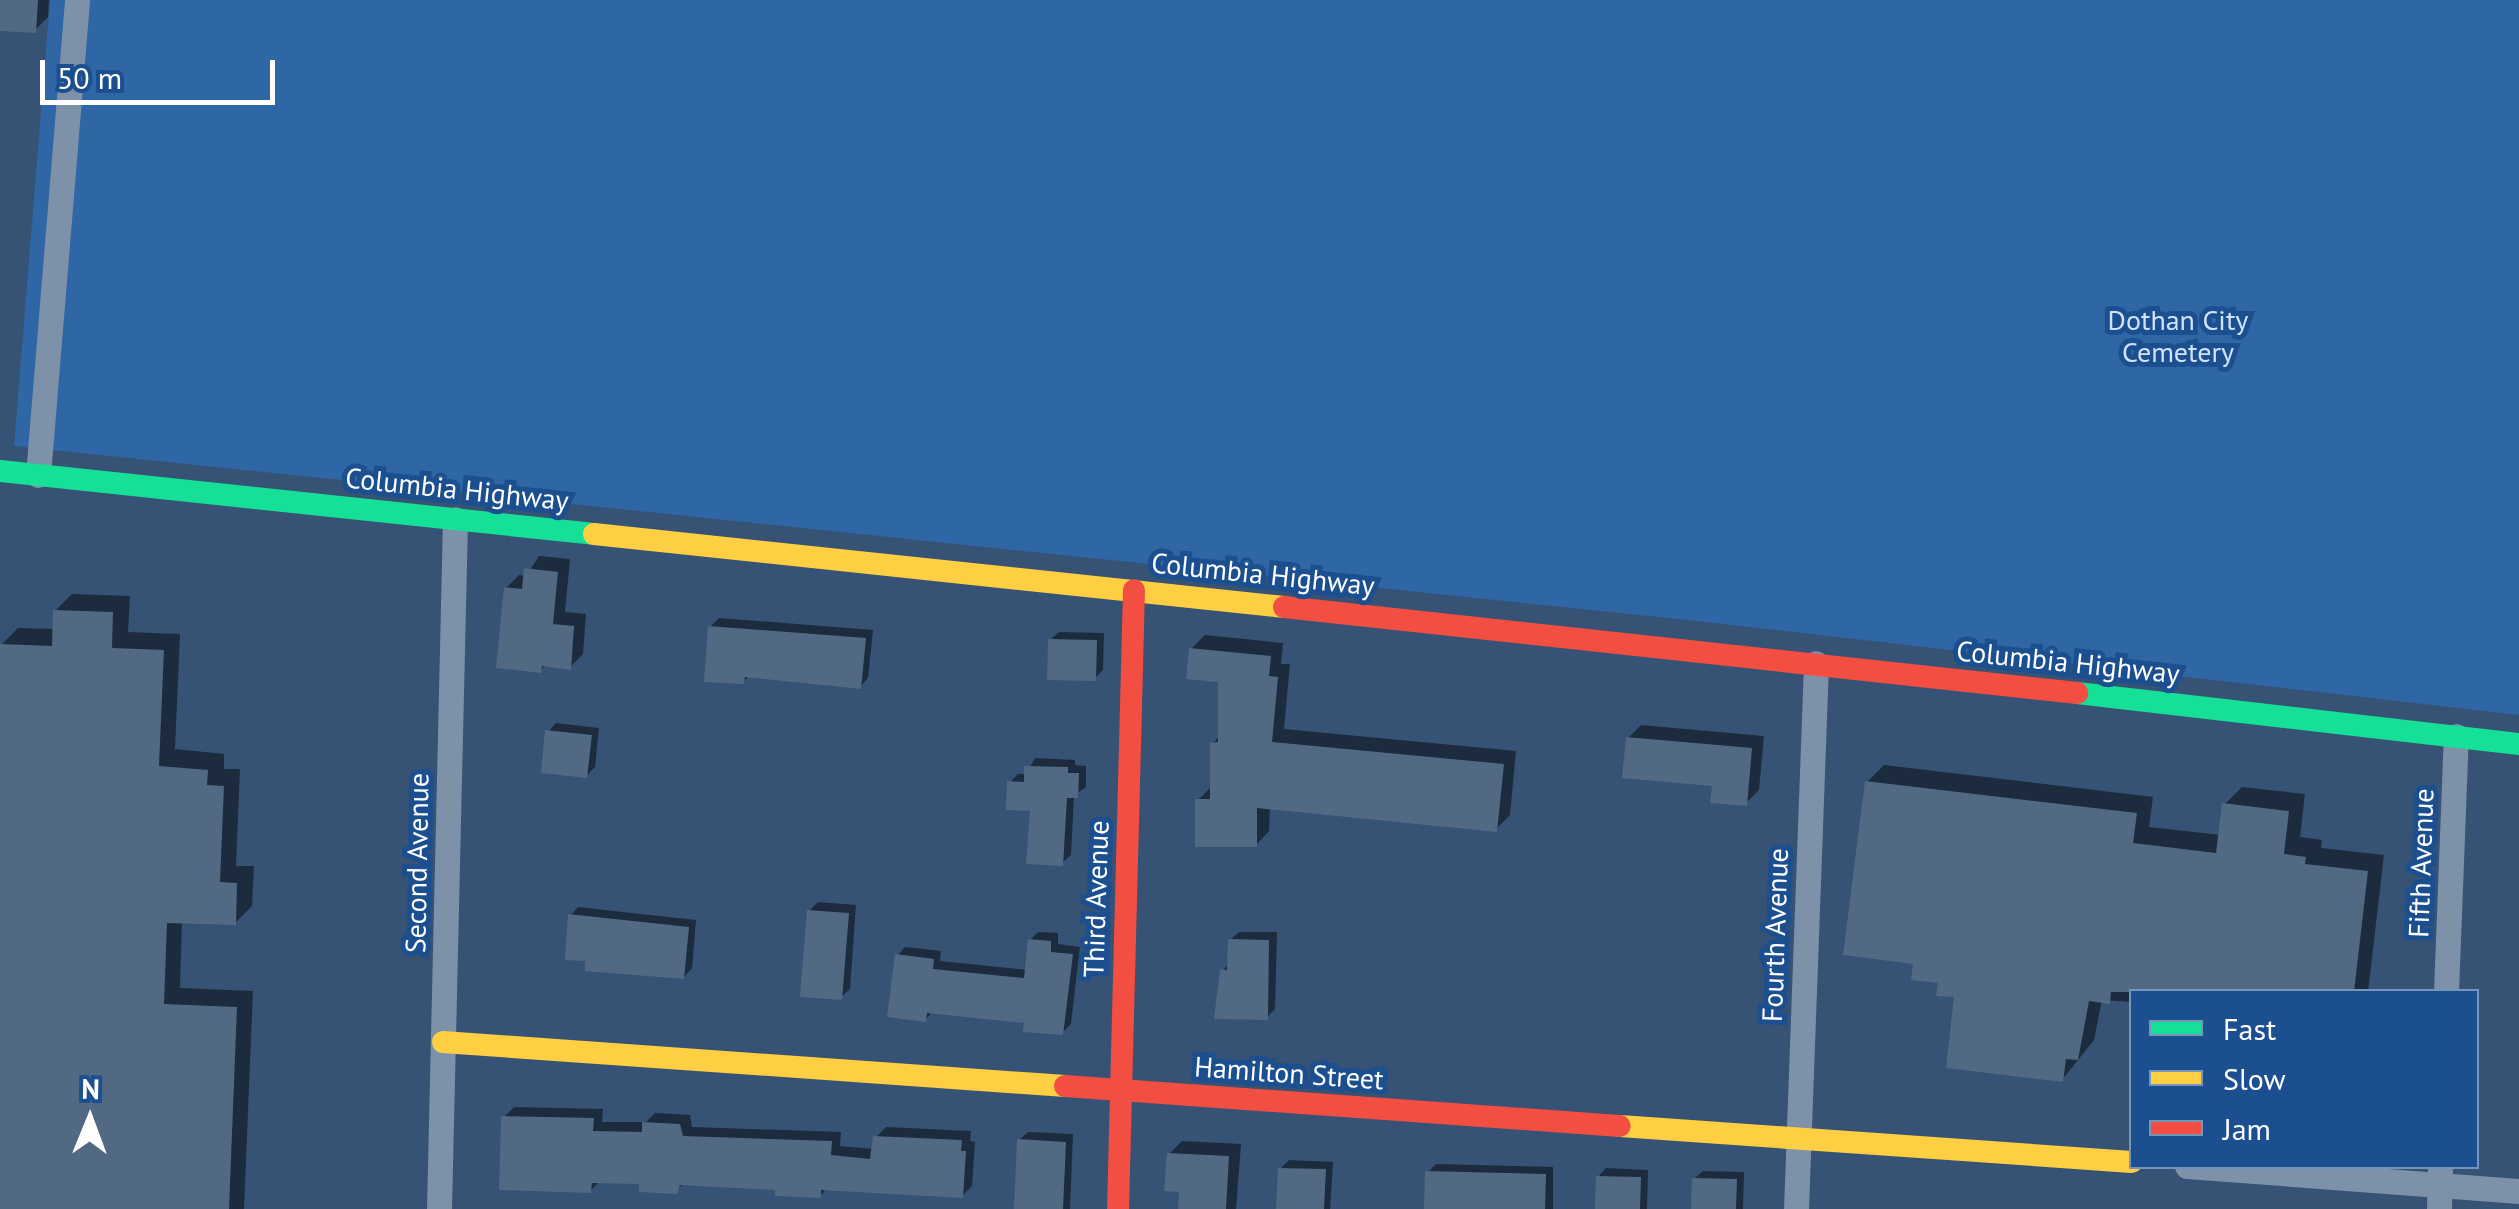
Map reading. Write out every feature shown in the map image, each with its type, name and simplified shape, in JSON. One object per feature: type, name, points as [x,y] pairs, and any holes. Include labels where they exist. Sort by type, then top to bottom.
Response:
[{"type":"main road","name":"Columbia Highway","points":[[0,471],[1816,663],[2519,744]]},
{"type":"main road","name":"Third Avenue","points":[[1118,1209],[1134,590]]},
{"type":"main road","name":"Hamilton Street","points":[[443,1042],[2129,1162]]},
{"type":"street","points":[[38,475],[77,0]]},
{"type":"street","name":"Second Avenue","points":[[438,1209],[455,519]]},
{"type":"street","name":"Fourth Avenue","points":[[1796,1209],[1816,663]]},
{"type":"street","name":"Fifth Avenue","points":[[2446,989],[2456,736]]},
{"type":"street","points":[[2223,1169],[2519,1191]]},
{"type":"green space","name":"Dothan City Cemetery","points":[[50,0],[2519,0],[2519,715],[1697,621],[14,446]]},
{"type":"building","points":[[0,0],[38,0],[36,33],[0,31]]},
{"type":"building","points":[[524,568],[558,572],[553,624],[574,626],[571,670],[542,666],[541,673],[496,668],[504,587],[522,589]]},
{"type":"building","points":[[53,610],[113,612],[112,648],[164,650],[159,766],[208,770],[207,785],[224,786],[220,882],[237,883],[236,925],[167,923],[164,1004],[237,1007],[229,1209],[0,1209],[0,644],[52,646]]},
{"type":"building","points":[[708,626],[866,638],[861,689],[745,677],[744,684],[704,682]]},
{"type":"building","points":[[1048,639],[1097,640],[1096,681],[1047,680]]},
{"type":"building","points":[[1189,648],[1271,656],[1269,676],[1278,677],[1272,742],[1504,764],[1497,832],[1257,808],[1257,847],[1195,847],[1195,799],[1210,799],[1210,743],[1218,742],[1218,682],[1186,679]]},
{"type":"building","points":[[545,730],[592,735],[587,778],[541,773]]},
{"type":"building","points":[[1626,737],[1752,748],[1747,806],[1710,803],[1712,786],[1622,778]]},
{"type":"building","points":[[1024,766],[1068,767],[1068,773],[1079,773],[1078,798],[1067,798],[1063,866],[1026,864],[1030,811],[1006,810],[1007,781],[1024,782]]},
{"type":"building","points":[[1865,781],[2137,813],[2133,843],[2216,853],[2222,803],[2289,811],[2284,854],[2306,857],[2305,864],[2368,871],[2354,989],[2111,992],[2110,1004],[2089,1001],[2078,1060],[2066,1059],[2063,1082],[1946,1068],[1954,997],[1936,996],[1938,983],[1911,980],[1913,964],[1843,955]]},
{"type":"building","points":[[807,910],[849,913],[842,1000],[800,997]]},
{"type":"building","points":[[568,914],[689,927],[684,979],[585,971],[585,961],[565,960]]},
{"type":"building","points":[[1028,939],[1051,941],[1051,952],[1073,954],[1063,1035],[1023,1032],[1024,1023],[927,1013],[926,1022],[887,1017],[895,954],[934,959],[933,969],[1024,978]]},
{"type":"building","points":[[1228,939],[1269,940],[1268,1020],[1214,1019],[1220,969],[1227,970]]},
{"type":"building","points":[[501,1116],[594,1118],[593,1131],[642,1132],[642,1122],[680,1124],[683,1136],[832,1141],[831,1155],[870,1159],[873,1136],[962,1140],[961,1151],[966,1151],[963,1198],[821,1190],[821,1198],[775,1196],[775,1190],[680,1185],[677,1194],[639,1192],[639,1184],[592,1183],[591,1193],[499,1190]]},
{"type":"building","points":[[1017,1139],[1066,1142],[1063,1209],[1014,1209]]},
{"type":"building","points":[[1167,1153],[1229,1156],[1226,1209],[1178,1209],[1179,1192],[1164,1191]]},
{"type":"building","points":[[1278,1168],[1326,1169],[1324,1209],[1276,1209]]},
{"type":"building","points":[[1425,1171],[1546,1174],[1545,1209],[1424,1209]]},
{"type":"building","points":[[1596,1176],[1641,1177],[1640,1209],[1595,1209]]},
{"type":"building","points":[[1692,1178],[1737,1179],[1736,1209],[1691,1209]]},
{"type":"traffic: fast","points":[[0,471],[594,534]]},
{"type":"traffic: fast","points":[[2077,693],[2519,744]]},
{"type":"traffic: slow","points":[[594,534],[1284,607]]},
{"type":"traffic: slow","points":[[443,1042],[1065,1086]]},
{"type":"traffic: slow","points":[[1620,1126],[2129,1162]]},
{"type":"traffic: jam","points":[[1118,1209],[1134,590]]},
{"type":"traffic: jam","points":[[1284,607],[2077,693]]},
{"type":"traffic: jam","points":[[1065,1086],[1620,1126]]}]
